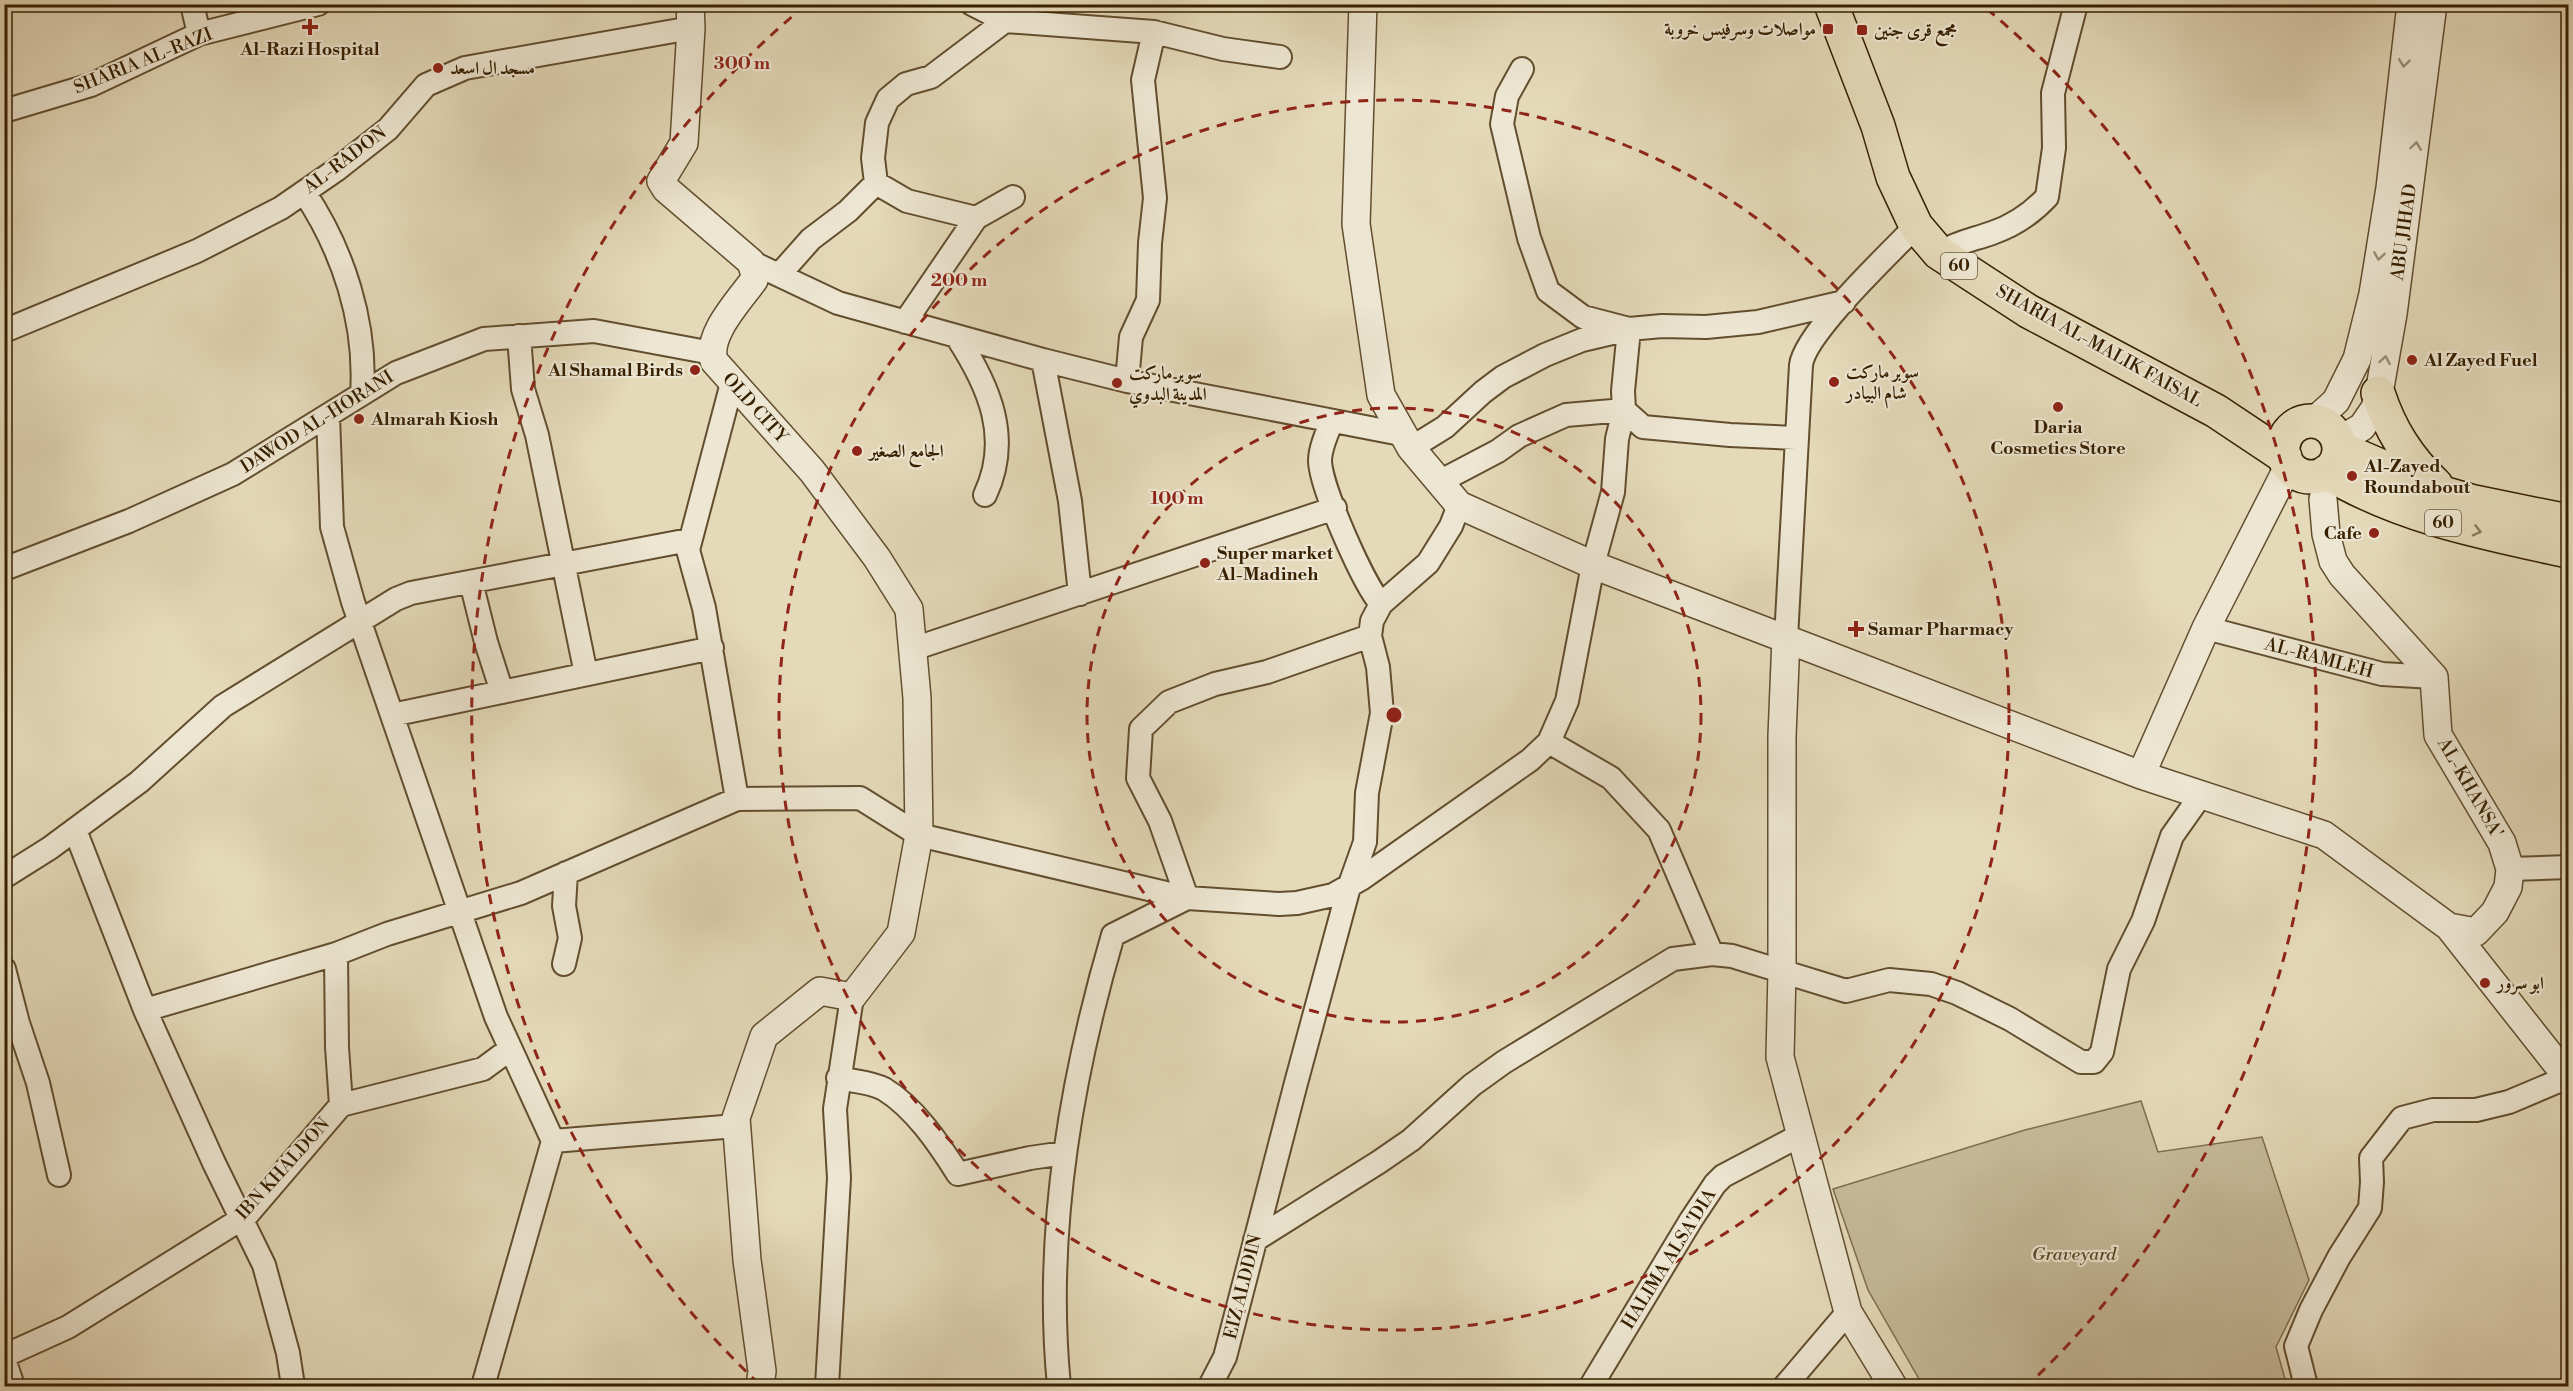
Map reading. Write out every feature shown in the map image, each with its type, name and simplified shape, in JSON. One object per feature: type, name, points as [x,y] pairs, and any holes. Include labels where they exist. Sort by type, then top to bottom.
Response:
[{"type":"main road","name":"SHARIA AL-MALIK FAISAL","points":[[1831,4],[1878,126],[1893,177],[1916,226],[1939,253],[2028,311],[2216,411]]},
{"type":"main road","points":[[2378,393],[2398,440],[2414,464],[2443,493]]},
{"type":"main road","name":"60","points":[[2216,411],[2305,476],[2314,477],[2323,451]]},
{"type":"main road","name":"60","points":[[2216,411],[2443,493],[2474,502],[2568,521]]},
{"type":"main road","points":[[2287,461],[2286,439],[2323,451]]},
{"type":"main road","name":"60","points":[[2323,451],[2355,490],[2443,522],[2568,551]]},
{"type":"street","points":[[192,4],[199,34]]},
{"type":"street","name":"SHARIA AL-RAZI","points":[[4,111],[91,85],[199,34],[318,4]]},
{"type":"street","points":[[972,4],[1005,21],[1154,32],[1223,49],[1280,57]]},
{"type":"street","points":[[1363,4],[1356,224],[1381,395],[1406,441],[1459,505],[1593,565],[2141,775],[2324,835],[2449,927],[2568,1078],[2509,1102],[2476,1110],[2433,1110],[2402,1118],[2371,1158],[2370,1208],[2333,1268],[2311,1310],[2296,1346],[2306,1386]]},
{"type":"street","points":[[1939,253],[1957,242],[1978,238],[2013,224],[2047,197],[2054,148],[2053,93],[2076,4]]},
{"type":"street","name":"ABU JIHAD","points":[[2323,451],[2336,401],[2353,369],[2373,294],[2390,188],[2411,4]]},
{"type":"street","name":"ABU JIHAD","points":[[2323,451],[2362,427],[2374,408],[2378,393],[2393,314],[2433,4]]},
{"type":"street","points":[[690,16],[684,143],[661,181],[666,189],[751,262],[838,303],[957,337],[1127,381],[1332,421],[1406,441],[1445,427],[1483,392],[1516,369],[1581,340],[1629,329],[1662,326],[1728,326],[1758,322],[1844,302]]},
{"type":"street","name":"AL-RADON","points":[[4,331],[198,251],[281,208],[388,129],[419,90],[447,74],[690,16]]},
{"type":"street","points":[[876,183],[873,158],[877,123],[888,99],[906,84],[931,77],[1005,21]]},
{"type":"street","points":[[1127,381],[1131,337],[1148,300],[1150,243],[1155,198],[1143,80],[1154,32]]},
{"type":"street","points":[[1522,69],[1507,96],[1502,124],[1529,238],[1548,291],[1583,317],[1629,329]]},
{"type":"street","points":[[876,183],[907,201],[976,218]]},
{"type":"street","points":[[779,275],[811,239],[848,211],[876,183]]},
{"type":"street","points":[[304,192],[334,247],[353,301],[362,358],[362,394]]},
{"type":"street","points":[[905,322],[976,218],[1013,197]]},
{"type":"street","points":[[1893,1386],[1848,1312],[1799,1136],[1780,1057],[1782,736],[1796,438],[1804,350],[1844,302],[1916,226]]},
{"type":"street","name":"OLD CITY","points":[[751,262],[754,280],[714,337],[712,353],[717,365],[812,471],[877,558],[909,609],[917,698],[919,835],[901,933],[852,997]]},
{"type":"street","points":[[145,1010],[336,954],[387,934],[521,893],[737,799],[860,798],[919,835],[1187,898],[1278,904],[1297,903],[1333,895],[1530,760],[1549,742],[1567,701],[1593,565],[1613,492],[1617,438],[1624,410],[1623,392],[1629,329]]},
{"type":"street","name":"DAWOD AL-HORANI","points":[[4,569],[129,521],[233,474],[396,373],[484,339],[594,331],[712,353]]},
{"type":"street","points":[[519,336],[523,389],[537,435],[586,674]]},
{"type":"street","points":[[957,337],[984,387],[998,437],[994,472],[985,495]]},
{"type":"street","points":[[1043,360],[1070,501],[1080,594]]},
{"type":"street","points":[[732,383],[689,540],[688,555],[704,608],[737,799]]},
{"type":"street","points":[[1441,481],[1519,436],[1566,415],[1624,410],[1643,427],[1796,438]]},
{"type":"street","points":[[328,415],[333,534],[360,622],[495,1017],[553,1141],[483,1386]]},
{"type":"street","points":[[1332,421],[1320,461],[1328,492],[1365,581],[1381,604]]},
{"type":"street","points":[[2323,451],[2329,544],[2333,561],[2342,575],[2434,677]]},
{"type":"street","points":[[2141,775],[2206,628],[2287,461]]},
{"type":"street","points":[[1187,898],[1160,821],[1138,777],[1141,729],[1169,702],[1215,684],[1267,672],[1370,636],[1372,621],[1381,604],[1428,563],[1451,526],[1459,505]]},
{"type":"street","points":[[913,649],[1335,508]]},
{"type":"street","points":[[4,877],[75,830],[139,782],[223,706],[396,599],[411,593],[689,540]]},
{"type":"street","points":[[471,582],[486,642],[502,692]]},
{"type":"street","name":"AL-RAMLEH","points":[[2206,628],[2382,674],[2434,677]]},
{"type":"street","name":"EIZ ALDDIN","points":[[1210,1386],[1225,1357],[1349,886],[1365,842],[1367,793],[1382,713],[1378,667],[1370,636]]},
{"type":"street","points":[[392,715],[712,648]]},
{"type":"street","name":"AL-KHANSA'","points":[[2434,677],[2438,735],[2502,843],[2510,869]]},
{"type":"street","points":[[1549,742],[1611,778],[1659,830],[1712,954]]},
{"type":"street","points":[[1255,1240],[1411,1140],[1472,1085],[1537,1042],[1673,959],[1712,954],[1750,960],[1846,991],[1889,980],[1931,984],[1957,993],[2010,1019],[2082,1062],[2094,1062],[2102,1053],[2119,969],[2146,912],[2172,836],[2201,795]]},
{"type":"street","points":[[75,830],[145,1010],[264,1265],[288,1353],[292,1386]]},
{"type":"street","points":[[2449,927],[2475,932],[2486,923],[2505,896],[2510,869],[2568,867]]},
{"type":"street","points":[[564,964],[570,938],[564,906],[566,873]]},
{"type":"street","points":[[1059,1386],[1055,1327],[1056,1248],[1064,1153],[1078,1070],[1096,991],[1113,935],[1187,898]]},
{"type":"street","points":[[336,954],[337,1047],[341,1105]]},
{"type":"street","points":[[4,969],[18,1023],[39,1083],[59,1175]]},
{"type":"street","points":[[760,1386],[762,1371],[747,1260],[736,1118],[766,1034],[820,991],[852,997],[838,1078],[834,1128],[839,1178],[827,1386]]},
{"type":"street","name":"IBN KHALDON","points":[[4,1358],[68,1327],[241,1219],[341,1105],[483,1069],[510,1049]]},
{"type":"street","points":[[838,1078],[883,1089],[921,1125],[958,1174],[1064,1153]]},
{"type":"street","points":[[553,1141],[736,1126]]},
{"type":"street","name":"HALIMA ALSA'DIA","points":[[1591,1386],[1715,1184],[1723,1176],[1799,1136]]},
{"type":"street","points":[[1785,1386],[1848,1312]]},
{"type":"street","points":[[4,1358],[13,1386]]},
{"type":"green space","name":"Graveyard","points":[[2141,1101],[2158,1152],[2262,1137],[2309,1280],[2276,1347],[2287,1386],[1923,1386],[1868,1290],[1833,1189],[2025,1130]]},
{"type":"place","name":"Al-Razi Hospital","points":[[310,27]]},
{"type":"place","name":"مواصلات وسرفيس خروبة","points":[[1828,29]]},
{"type":"place","name":"مجمع قرى جنين","points":[[1862,30]]},
{"type":"place","name":"مسجد ال اسعد","points":[[438,68]]},
{"type":"place","name":"Al Zayed Fuel","points":[[2412,360]]},
{"type":"place","name":"Al Shamal Birds","points":[[695,370]]},
{"type":"place","name":"سوبر ماركت شام البيادر","points":[[1834,382]]},
{"type":"place","name":"سوبر ماركت المدينة البدوي","points":[[1117,383]]},
{"type":"place","name":"Daria Cosmetics Store","points":[[2058,407]]},
{"type":"place","name":"Almarah Kiosh","points":[[359,419]]},
{"type":"place","name":"الجامع الصغير","points":[[857,451]]},
{"type":"place","name":"Al-Zayed Roundabout","points":[[2352,476]]},
{"type":"place","name":"Cafe","points":[[2374,533]]},
{"type":"place","name":"Super market Al-Madineh","points":[[1205,563]]},
{"type":"place","name":"Samar Pharmacy","points":[[1856,629]]},
{"type":"place","name":"ابو سرور","points":[[2485,983]]}]
